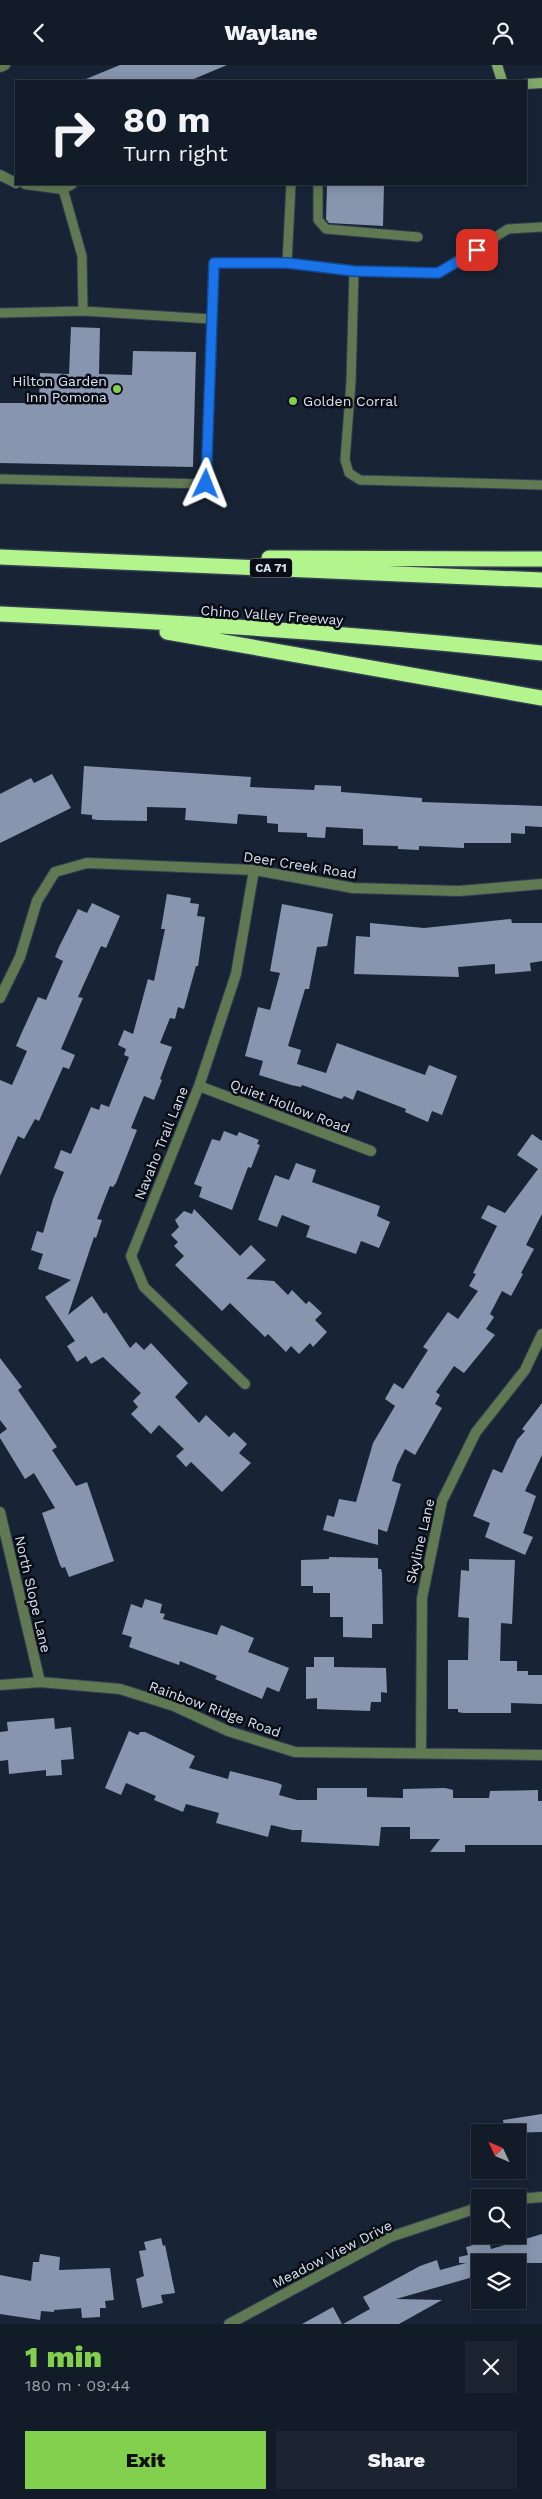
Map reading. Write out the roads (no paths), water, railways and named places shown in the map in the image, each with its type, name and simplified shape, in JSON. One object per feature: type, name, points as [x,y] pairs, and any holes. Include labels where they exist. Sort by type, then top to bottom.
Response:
[{"type":"highway","points":[[0,556],[465,561],[542,559]]},
{"type":"highway","name":"CA 71","points":[[0,556],[542,580]]},
{"type":"highway","name":"Chino Valley Freeway","points":[[0,614],[84,617],[468,645],[542,653]]},
{"type":"highway","points":[[84,617],[542,698]]},
{"type":"street","points":[[0,67],[5,65]]},
{"type":"street","points":[[497,65],[502,80]]},
{"type":"street","points":[[527,84],[542,83]]},
{"type":"street","points":[[0,175],[15,182]]},
{"type":"street","points":[[46,185],[68,186]]},
{"type":"street","name":"Deer Creek Road","points":[[0,998],[20,957],[36,901],[55,872],[87,863],[254,870],[353,888],[459,891],[542,884]]},
{"type":"street","name":"Navaho Trail Lane","points":[[245,1384],[144,1287],[131,1256],[199,1086],[236,974],[254,870]]},
{"type":"street","name":"Quiet Hollow Road","points":[[199,1086],[370,1151]]},
{"type":"street","name":"Skyline Lane","points":[[421,1753],[422,1598],[442,1501],[476,1432],[524,1370],[542,1334]]},
{"type":"street","name":"North Slope Lane","points":[[0,1513],[40,1682]]},
{"type":"street","name":"Rainbow Ridge Road","points":[[0,1685],[40,1682],[120,1689],[174,1707],[228,1731],[295,1752],[542,1755]]},
{"type":"street","points":[[526,2198],[542,2197]]},
{"type":"street","name":"Meadow View Drive","points":[[232,2323],[390,2237],[471,2210]]},
{"type":"lane","points":[[287,263],[291,185]]},
{"type":"lane","points":[[318,185],[318,219],[326,229],[418,237]]},
{"type":"lane","points":[[68,186],[82,256],[83,311]]},
{"type":"lane","points":[[0,479],[206,484],[214,263],[287,263],[354,271],[438,273],[462,260],[508,229],[542,227]]},
{"type":"lane","points":[[354,271],[351,381],[345,460],[349,473],[360,480],[542,485]]},
{"type":"lane","points":[[0,313],[83,311],[211,319]]},
{"type":"place","name":"Hilton Garden Inn Pomona","points":[[117,389]]},
{"type":"place","name":"Golden Corral","points":[[293,401]]}]
